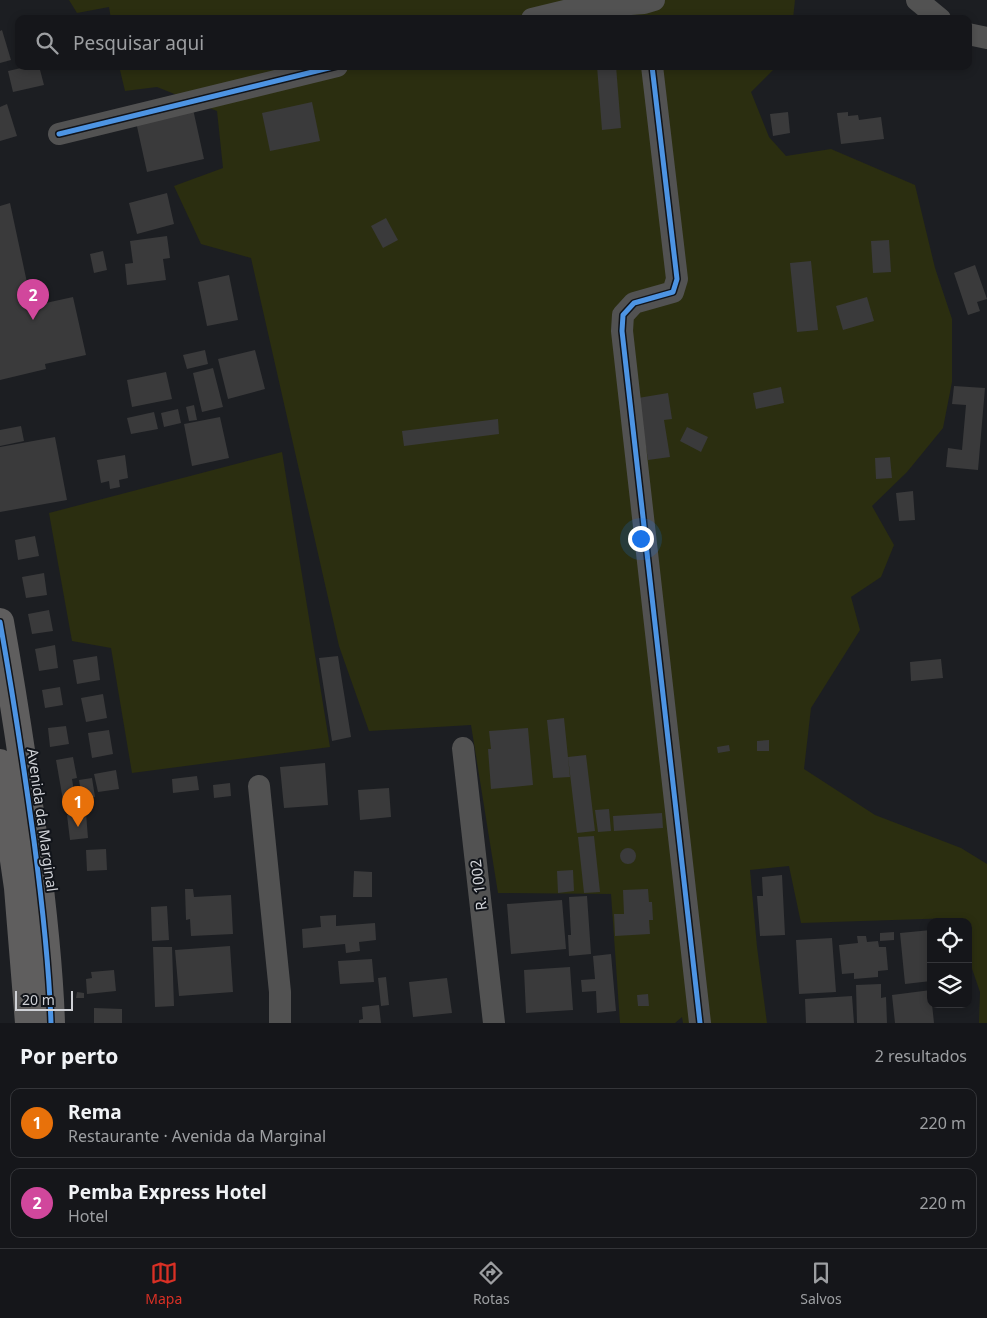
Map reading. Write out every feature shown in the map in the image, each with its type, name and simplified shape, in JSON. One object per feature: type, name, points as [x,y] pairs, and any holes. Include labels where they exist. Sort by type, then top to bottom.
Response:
[{"type":"street","points":[[917,0],[935,15]]},
{"type":"street","points":[[548,15],[577,8],[648,7]]},
{"type":"street","points":[[972,35],[987,38]]},
{"type":"street","points":[[59,134],[321,70]]},
{"type":"street","points":[[652,70],[677,279],[673,292],[634,303],[623,315],[622,331],[700,1023]]},
{"type":"street","name":"Avenida da Marginal","points":[[0,622],[14,702],[43,908],[50,979],[51,1023]]},
{"type":"street","name":"R. 1002","points":[[462,748],[494,1023]]},
{"type":"street","points":[[0,763],[18,888],[29,1023]]},
{"type":"street","points":[[259,786],[280,992],[280,1023]]},
{"type":"green space","points":[[69,0],[795,0],[793,15],[110,15],[109,7],[77,13]]},
{"type":"green space","points":[[120,70],[773,70],[751,92],[769,137],[786,156],[831,149],[915,185],[935,268],[952,319],[952,382],[943,428],[907,472],[872,506],[894,545],[881,577],[851,597],[860,630],[811,708],[804,769],[875,815],[961,848],[987,864],[987,1023],[979,1023],[980,992],[972,969],[972,918],[801,923],[789,866],[750,870],[757,947],[767,1023],[683,1023],[682,1017],[675,1023],[620,1023],[611,894],[498,893],[471,725],[369,731],[339,646],[251,258],[201,244],[174,186],[223,168],[217,111],[157,87],[125,91]]},
{"type":"green space","points":[[282,452],[330,747],[132,773],[111,648],[72,641],[49,513]]},
{"type":"building","points":[[2,30],[11,60],[0,63],[0,31]]},
{"type":"building","points":[[40,70],[44,85],[13,92],[8,71]]},
{"type":"building","points":[[597,70],[616,70],[621,128],[602,130]]},
{"type":"building","points":[[312,102],[320,141],[270,151],[262,113]]},
{"type":"building","points":[[7,104],[17,136],[0,141],[0,107]]},
{"type":"building","points":[[193,109],[204,159],[147,172],[136,122]]},
{"type":"building","points":[[788,112],[790,133],[773,136],[770,114]]},
{"type":"building","points":[[848,112],[848,116],[858,115],[859,120],[881,117],[884,139],[841,144],[837,113]]},
{"type":"building","points":[[167,193],[174,224],[137,234],[129,203]]},
{"type":"building","points":[[10,203],[32,306],[73,297],[86,355],[45,364],[46,369],[0,380],[0,206]]},
{"type":"building","points":[[386,218],[398,240],[383,248],[371,226]]},
{"type":"building","points":[[167,236],[170,258],[163,259],[166,280],[127,285],[125,264],[133,263],[130,241]]},
{"type":"building","points":[[889,240],[891,272],[873,273],[871,241]]},
{"type":"building","points":[[103,251],[107,270],[94,273],[90,254]]},
{"type":"building","points":[[811,261],[818,330],[797,332],[790,263]]},
{"type":"building","points":[[975,265],[987,299],[977,302],[980,311],[968,315],[954,273]]},
{"type":"building","points":[[229,275],[238,320],[207,326],[198,282]]},
{"type":"building","points":[[867,297],[874,321],[843,330],[836,306]]},
{"type":"building","points":[[205,350],[208,364],[187,369],[183,355]]},
{"type":"building","points":[[255,350],[265,389],[228,399],[218,359]]},
{"type":"building","points":[[213,368],[223,407],[202,412],[193,373]]},
{"type":"building","points":[[166,372],[172,399],[132,407],[127,380]]},
{"type":"building","points":[[954,386],[985,388],[978,470],[946,467],[948,448],[962,450],[966,405],[952,404]]},
{"type":"building","points":[[781,387],[784,403],[756,409],[753,393]]},
{"type":"building","points":[[668,393],[672,419],[664,420],[670,457],[648,460],[638,398]]},
{"type":"building","points":[[194,405],[197,420],[189,421],[186,407]]},
{"type":"building","points":[[178,409],[181,423],[164,427],[161,413]]},
{"type":"building","points":[[154,412],[158,429],[131,434],[127,418]]},
{"type":"building","points":[[220,417],[229,458],[192,466],[184,424]]},
{"type":"building","points":[[498,419],[499,434],[404,446],[402,431]]},
{"type":"building","points":[[21,426],[24,441],[0,446],[0,430]]},
{"type":"building","points":[[687,427],[708,437],[701,452],[680,441]]},
{"type":"building","points":[[55,437],[67,500],[0,512],[0,447]]},
{"type":"building","points":[[125,455],[128,478],[119,480],[120,487],[110,489],[109,481],[101,483],[97,460]]},
{"type":"building","points":[[890,457],[892,478],[876,479],[875,458]]},
{"type":"building","points":[[913,491],[915,520],[899,521],[896,493]]},
{"type":"building","points":[[35,536],[39,556],[18,560],[15,540]]},
{"type":"building","points":[[44,573],[47,595],[26,598],[22,577]]},
{"type":"building","points":[[49,610],[53,631],[32,634],[28,614]]},
{"type":"building","points":[[55,645],[58,668],[39,671],[35,649]]},
{"type":"building","points":[[97,656],[100,680],[77,684],[73,660]]},
{"type":"building","points":[[338,656],[351,737],[332,741],[319,658]]},
{"type":"building","points":[[941,659],[943,678],[911,681],[910,662]]},
{"type":"building","points":[[60,687],[63,705],[45,708],[42,690]]},
{"type":"building","points":[[103,694],[107,718],[86,722],[81,698]]},
{"type":"building","points":[[564,718],[570,777],[553,778],[547,720]]},
{"type":"building","points":[[66,726],[69,744],[50,747],[48,728]]},
{"type":"building","points":[[528,728],[533,785],[491,789],[488,749],[491,749],[489,731]]},
{"type":"building","points":[[109,730],[113,754],[92,758],[88,733]]},
{"type":"building","points":[[769,740],[769,751],[757,751],[757,741]]},
{"type":"building","points":[[729,745],[730,751],[718,753],[717,747]]},
{"type":"building","points":[[586,755],[595,831],[577,833],[568,757]]},
{"type":"building","points":[[73,757],[77,778],[72,779],[75,798],[63,800],[56,760]]},
{"type":"building","points":[[325,763],[328,805],[284,808],[280,767]]},
{"type":"building","points":[[116,770],[119,789],[98,792],[94,774]]},
{"type":"building","points":[[197,776],[199,790],[173,793],[172,779]]},
{"type":"building","points":[[92,778],[95,797],[82,799],[79,780]]},
{"type":"building","points":[[230,783],[231,796],[214,798],[213,785]]},
{"type":"building","points":[[389,788],[391,817],[360,820],[358,790]]},
{"type":"building","points":[[609,809],[611,831],[598,832],[595,810]]},
{"type":"building","points":[[86,813],[88,838],[70,840],[67,815]]},
{"type":"building","points":[[662,813],[663,828],[614,831],[613,816]]},
{"type":"building","points":[[594,836],[600,892],[584,893],[578,837]]},
{"type":"building","points":[[628,848],[634,850],[636,856],[634,862],[628,864],[622,862],[620,856],[622,850]]},
{"type":"building","points":[[106,849],[107,870],[87,871],[86,850]]},
{"type":"building","points":[[573,870],[574,891],[558,893],[557,871]]},
{"type":"building","points":[[354,871],[372,872],[372,897],[353,897]]},
{"type":"building","points":[[782,875],[785,935],[760,936],[757,896],[763,896],[762,877]]},
{"type":"building","points":[[185,889],[193,889],[194,897],[231,895],[233,934],[191,936],[190,919],[186,920]]},
{"type":"building","points":[[648,889],[649,902],[652,902],[653,920],[649,920],[650,934],[615,936],[614,914],[624,914],[623,890]]},
{"type":"building","points":[[587,896],[591,954],[569,956],[568,935],[571,935],[569,897]]},
{"type":"building","points":[[562,900],[566,949],[511,954],[507,904]]},
{"type":"building","points":[[167,906],[169,940],[152,941],[151,907]]},
{"type":"building","points":[[336,915],[336,926],[375,923],[376,940],[359,942],[360,951],[346,953],[345,944],[303,948],[302,929],[321,927],[320,916]]},
{"type":"building","points":[[927,930],[927,981],[905,984],[900,933]]},
{"type":"building","points":[[894,932],[894,940],[880,941],[880,933]]},
{"type":"building","points":[[857,936],[866,936],[867,942],[878,941],[879,947],[886,947],[888,970],[878,971],[878,977],[854,979],[854,973],[842,974],[839,945],[858,943]]},
{"type":"building","points":[[832,938],[836,992],[799,994],[796,940]]},
{"type":"building","points":[[230,946],[233,992],[179,996],[175,950]]},
{"type":"building","points":[[153,947],[172,947],[174,1006],[155,1007]]},
{"type":"building","points":[[611,954],[616,1011],[597,1013],[596,991],[582,992],[581,980],[595,979],[593,956]]},
{"type":"building","points":[[372,959],[374,982],[340,984],[338,961]]},
{"type":"building","points":[[570,967],[573,1010],[526,1013],[524,970]]},
{"type":"building","points":[[114,970],[116,991],[87,994],[86,979],[92,978],[91,972]]},
{"type":"building","points":[[386,977],[389,1005],[381,1006],[378,978]]},
{"type":"building","points":[[447,978],[452,1013],[413,1017],[409,982]]},
{"type":"building","points":[[881,984],[881,998],[886,997],[887,1023],[857,1023],[856,985]]},
{"type":"building","points":[[927,991],[927,1008],[932,1008],[934,1023],[895,1023],[892,995]]},
{"type":"building","points":[[77,992],[84,993],[84,998],[76,998]]},
{"type":"building","points":[[648,994],[649,1006],[638,1006],[637,995]]},
{"type":"building","points":[[852,996],[854,1023],[806,1023],[805,999]]},
{"type":"building","points":[[379,1005],[381,1023],[359,1023],[359,1020],[363,1019],[362,1007]]},
{"type":"building","points":[[94,1008],[122,1009],[122,1023],[94,1023]]},
{"type":"cycle path","points":[[59,134],[321,70]]},
{"type":"cycle path","points":[[652,70],[677,279],[673,292],[634,303],[623,315],[622,331],[700,1023]]},
{"type":"cycle path","points":[[0,622],[37,864],[47,955],[51,1023]]},
{"type":"place","name":"Pemba Express Hotel","points":[[33,320]]},
{"type":"place","name":"Rema","points":[[78,827]]}]
